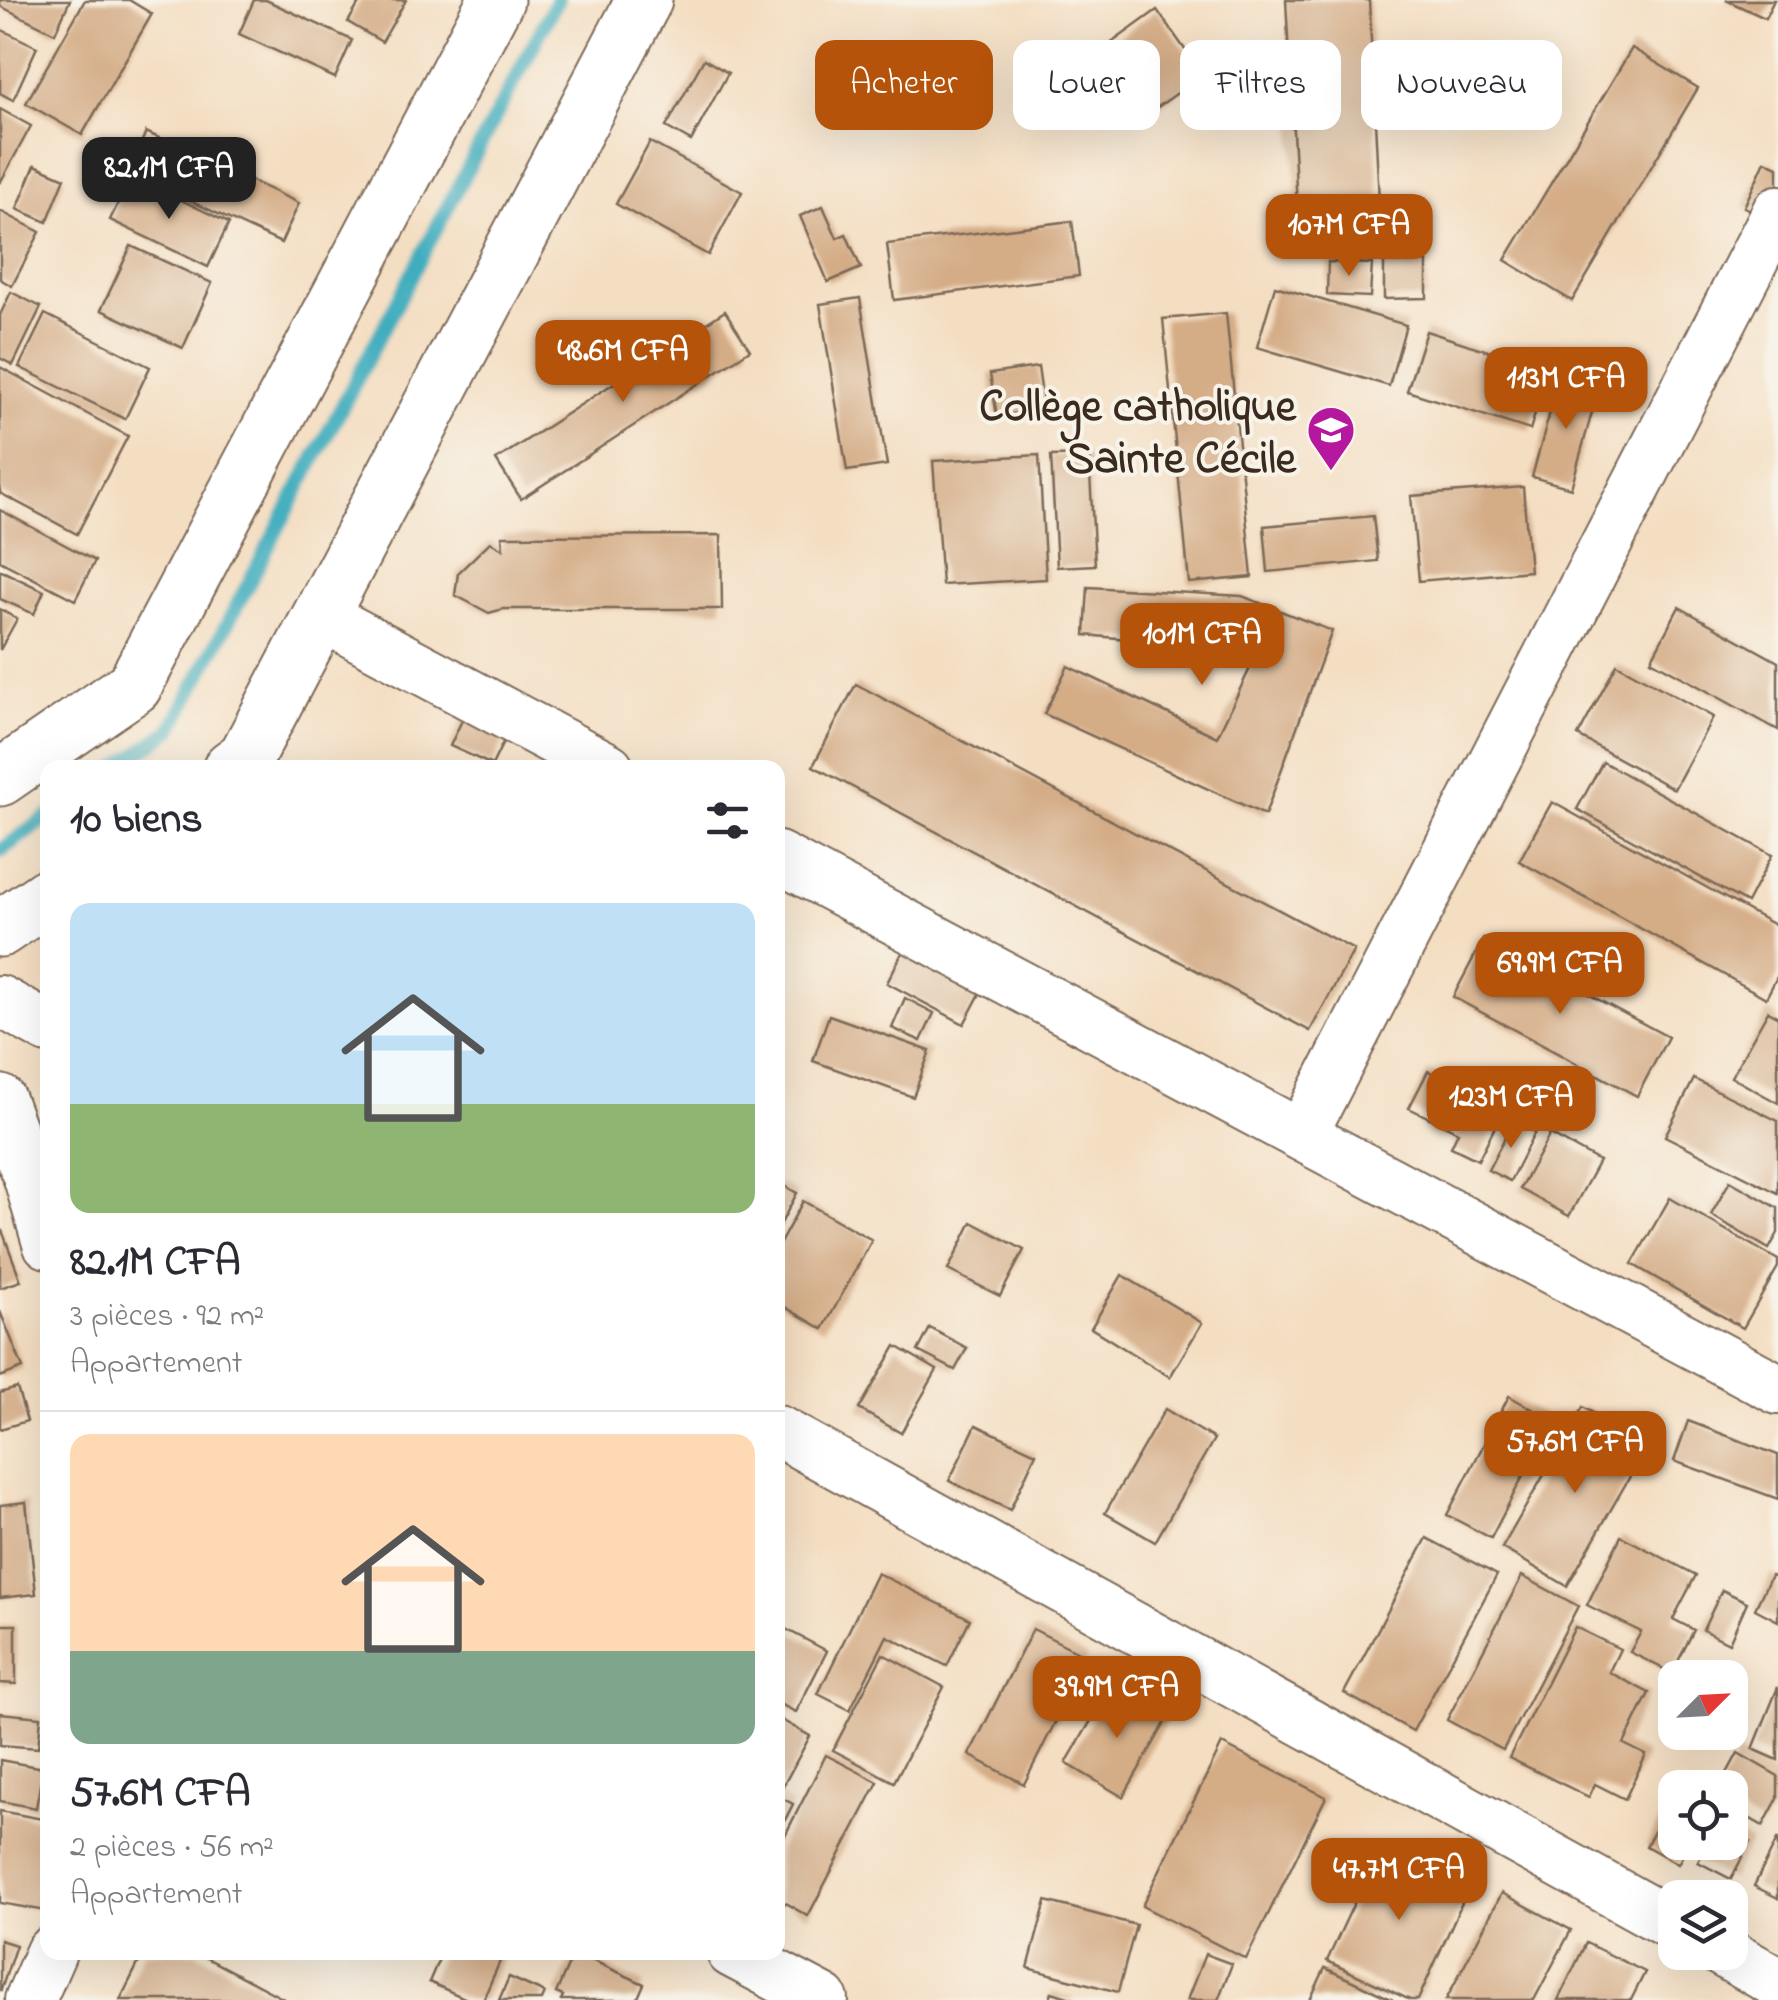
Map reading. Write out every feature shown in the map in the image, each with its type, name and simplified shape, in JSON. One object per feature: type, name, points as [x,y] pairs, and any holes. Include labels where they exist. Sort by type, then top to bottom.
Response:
[{"type":"main road","points":[[0,778],[134,686],[496,0]]},
{"type":"main road","points":[[242,760],[644,0]]},
{"type":"main road","points":[[0,929],[40,902]]},
{"type":"street","points":[[1302,1134],[1778,211]]},
{"type":"street","points":[[320,615],[593,760]]},
{"type":"street","points":[[785,861],[1778,1389]]},
{"type":"street","points":[[0,1002],[40,1024]]},
{"type":"street","points":[[0,1100],[40,1216]]},
{"type":"street","points":[[785,1435],[1658,1917]]},
{"type":"street","points":[[30,2000],[48,1960]]},
{"type":"street","points":[[747,1960],[823,2000]]},
{"type":"street","points":[[1748,1966],[1778,1983]]},
{"type":"building","points":[[0,0],[70,0],[55,33],[0,6]]},
{"type":"building","points":[[85,0],[129,0],[152,14],[82,135],[26,103]]},
{"type":"building","points":[[254,0],[266,0],[352,40],[335,78],[239,34]]},
{"type":"building","points":[[361,0],[406,0],[382,42],[348,22]]},
{"type":"building","points":[[1286,0],[1369,0],[1371,40],[1361,40],[1361,130],[1375,130],[1380,221],[1298,225],[1293,130],[1341,130],[1341,40],[1288,40]]},
{"type":"building","points":[[1726,0],[1774,0],[1765,18]]},
{"type":"building","points":[[1157,10],[1180,42],[1180,91],[1160,105],[1160,40],[1115,40]]},
{"type":"building","points":[[0,29],[37,47],[13,100],[0,93]]},
{"type":"building","points":[[1632,48],[1698,88],[1572,301],[1505,260]]},
{"type":"building","points":[[704,59],[728,73],[691,141],[666,127]]},
{"type":"building","points":[[0,109],[31,126],[0,183]]},
{"type":"building","points":[[146,132],[299,203],[281,243],[128,172]]},
{"type":"building","points":[[650,142],[742,192],[708,255],[616,204]]},
{"type":"building","points":[[1765,161],[1778,167],[1778,223],[1744,207]]},
{"type":"building","points":[[35,165],[65,178],[47,222],[17,209]]},
{"type":"building","points":[[131,176],[229,223],[208,267],[110,220]]},
{"type":"building","points":[[823,206],[837,238],[846,234],[861,268],[828,282],[800,216]]},
{"type":"building","points":[[0,211],[40,232],[12,286],[0,279]]},
{"type":"building","points":[[1072,221],[1079,276],[894,300],[887,244]]},
{"type":"building","points":[[131,246],[212,283],[183,348],[101,310]]},
{"type":"building","points":[[1328,262],[1372,264],[1370,297],[1327,295]]},
{"type":"building","points":[[1384,262],[1427,262],[1427,298],[1384,299]]},
{"type":"building","points":[[1275,286],[1406,325],[1389,386],[1257,347]]},
{"type":"building","points":[[11,292],[41,307],[13,365],[0,358],[0,315]]},
{"type":"building","points":[[860,298],[887,465],[847,471],[820,304]]},
{"type":"building","points":[[725,311],[750,350],[521,499],[496,460]]},
{"type":"building","points":[[1226,313],[1252,577],[1189,583],[1163,319]]},
{"type":"building","points":[[45,314],[150,367],[125,419],[19,367]]},
{"type":"building","points":[[1426,331],[1548,370],[1530,430],[1407,391]]},
{"type":"building","points":[[0,367],[128,436],[77,534],[0,493]]},
{"type":"building","points":[[1038,367],[1044,409],[997,416],[990,374]]},
{"type":"building","points":[[1560,376],[1599,387],[1571,488],[1532,477]]},
{"type":"building","points":[[1039,455],[1046,579],[942,585],[933,461]]},
{"type":"building","points":[[1089,455],[1095,565],[1057,567],[1051,456]]},
{"type":"building","points":[[1523,487],[1530,571],[1419,581],[1411,496]]},
{"type":"building","points":[[0,510],[95,561],[75,600],[0,561]]},
{"type":"building","points":[[1373,516],[1378,561],[1268,572],[1264,526]]},
{"type":"building","points":[[721,535],[722,609],[503,609],[489,613],[455,595],[458,573],[490,542],[503,549],[502,536]]},
{"type":"building","points":[[0,570],[44,591],[34,614],[0,599]]},
{"type":"building","points":[[1088,587],[1242,596],[1332,631],[1265,815],[1044,714],[1068,666],[1217,737],[1253,662],[1226,648],[1085,635]]},
{"type":"building","points":[[1679,607],[1778,662],[1778,730],[1651,660]]},
{"type":"building","points":[[0,609],[17,619],[0,650]]},
{"type":"building","points":[[1617,664],[1713,717],[1674,789],[1578,736]]},
{"type":"building","points":[[856,684],[1354,950],[1310,1031],[813,766]]},
{"type":"building","points":[[464,716],[506,736],[494,760],[481,760],[450,746]]},
{"type":"building","points":[[1603,762],[1772,855],[1747,903],[1577,809]]},
{"type":"building","points":[[1552,802],[1778,927],[1778,975],[1766,998],[1519,861]]},
{"type":"building","points":[[1484,938],[1668,1037],[1637,1096],[1453,997]]},
{"type":"building","points":[[905,947],[983,988],[964,1024],[887,983]]},
{"type":"building","points":[[905,998],[934,1013],[921,1041],[892,1028]]},
{"type":"building","points":[[1768,1011],[1778,1017],[1778,1103],[1731,1077]]},
{"type":"building","points":[[829,1015],[930,1051],[913,1097],[813,1061]]},
{"type":"building","points":[[1428,1071],[1504,1109],[1478,1160],[1451,1147],[1458,1132],[1409,1108]]},
{"type":"building","points":[[1694,1079],[1778,1121],[1778,1193],[1665,1136]]},
{"type":"building","points":[[1513,1122],[1535,1132],[1510,1181],[1488,1170]]},
{"type":"building","points":[[1550,1134],[1599,1161],[1569,1216],[1520,1189]]},
{"type":"building","points":[[1730,1181],[1778,1208],[1778,1233],[1769,1249],[1711,1215]]},
{"type":"building","points":[[785,1186],[797,1193],[785,1216]]},
{"type":"building","points":[[1670,1198],[1778,1260],[1778,1267],[1743,1328],[1632,1264]]},
{"type":"building","points":[[803,1201],[872,1240],[823,1329],[785,1307],[785,1234]]},
{"type":"building","points":[[972,1222],[1024,1250],[1000,1296],[948,1270]]},
{"type":"building","points":[[0,1225],[21,1281],[0,1288]]},
{"type":"building","points":[[1122,1275],[1202,1323],[1170,1377],[1091,1328]]},
{"type":"building","points":[[0,1311],[23,1368],[0,1377]]},
{"type":"building","points":[[930,1328],[967,1348],[955,1370],[918,1351]]},
{"type":"building","points":[[896,1346],[937,1370],[901,1433],[859,1409]]},
{"type":"building","points":[[17,1388],[27,1421],[0,1429],[0,1393]]},
{"type":"building","points":[[1509,1396],[1552,1420],[1491,1538],[1447,1515]]},
{"type":"building","points":[[1583,1407],[1648,1445],[1567,1586],[1502,1548]]},
{"type":"building","points":[[1165,1409],[1214,1439],[1155,1542],[1105,1513]]},
{"type":"building","points":[[1688,1421],[1778,1455],[1778,1499],[1674,1461]]},
{"type":"building","points":[[976,1425],[1036,1453],[1010,1510],[949,1481]]},
{"type":"building","points":[[26,1502],[36,1594],[0,1598],[0,1505]]},
{"type":"building","points":[[1621,1536],[1696,1575],[1673,1619],[1694,1630],[1679,1660],[1658,1660],[1658,1666],[1630,1652],[1641,1632],[1587,1605]]},
{"type":"building","points":[[1427,1538],[1497,1575],[1413,1731],[1344,1693]]},
{"type":"building","points":[[877,1573],[970,1619],[947,1666],[887,1636],[850,1710],[818,1694]]},
{"type":"building","points":[[1771,1575],[1778,1578],[1778,1621],[1755,1609]]},
{"type":"building","points":[[1522,1576],[1578,1606],[1503,1750],[1447,1720]]},
{"type":"building","points":[[1722,1590],[1747,1602],[1729,1643],[1703,1630]]},
{"type":"building","points":[[0,1625],[16,1625],[16,1684],[0,1683]]},
{"type":"building","points":[[1575,1627],[1620,1649],[1609,1672],[1649,1693],[1624,1744],[1646,1755],[1625,1799],[1595,1784],[1589,1797],[1509,1758]]},
{"type":"building","points":[[785,1629],[827,1651],[796,1712],[785,1706]]},
{"type":"building","points":[[1033,1629],[1088,1657],[1024,1784],[969,1755]]},
{"type":"building","points":[[883,1654],[944,1687],[894,1782],[833,1750]]},
{"type":"building","points":[[1112,1685],[1168,1718],[1123,1797],[1066,1763]]},
{"type":"building","points":[[1778,1687],[1778,1760],[1753,1749]]},
{"type":"building","points":[[0,1713],[40,1717],[38,1748],[0,1745]]},
{"type":"building","points":[[785,1722],[810,1736],[785,1783]]},
{"type":"building","points":[[1222,1744],[1326,1797],[1246,1959],[1142,1906]]},
{"type":"building","points":[[1738,1753],[1778,1776],[1778,1798],[1763,1826],[1748,1817],[1748,1770],[1729,1770]]},
{"type":"building","points":[[826,1755],[878,1782],[808,1916],[785,1903],[785,1835]]},
{"type":"building","points":[[0,1760],[40,1767],[36,1808],[0,1801]]},
{"type":"building","points":[[785,1800],[793,1804],[785,1820]]},
{"type":"building","points":[[0,1811],[40,1818],[40,1910],[0,1903]]},
{"type":"building","points":[[1658,1824],[1658,1853],[1646,1846]]},
{"type":"building","points":[[1778,1838],[1778,1898],[1754,1886]]},
{"type":"building","points":[[1382,1843],[1470,1885],[1418,2000],[1410,2000],[1327,1961]]},
{"type":"building","points":[[1699,1860],[1741,1860],[1731,1879]]},
{"type":"building","points":[[1502,1893],[1571,1930],[1534,2000],[1446,2000]]},
{"type":"building","points":[[1046,1901],[1136,1925],[1118,1992],[1028,1968]]},
{"type":"building","points":[[0,1940],[16,1945],[1,1990],[0,1990]]},
{"type":"building","points":[[1586,1943],[1645,1972],[1631,2000],[1558,2000]]},
{"type":"building","points":[[1205,1954],[1232,1964],[1218,2000],[1187,2000]]},
{"type":"building","points":[[140,1960],[210,1960],[286,2000],[120,2000]]},
{"type":"building","points":[[439,1960],[500,1960],[483,2000],[469,2000],[429,1982]]},
{"type":"building","points":[[570,1960],[592,1960],[644,1984],[637,2000],[561,2000],[563,1996],[556,1993]]},
{"type":"building","points":[[1325,1968],[1393,2000],[1310,2000]]},
{"type":"building","points":[[509,1977],[545,1993],[542,2000],[499,2000]]},
{"type":"building","points":[[1052,1992],[1074,1999],[1074,2000],[1049,2000]]},
{"type":"waterway","points":[[129,760],[171,730],[557,0]]},
{"type":"waterway","points":[[0,851],[40,823]]},
{"type":"place","name":"Collège catholique Sainte Cécile","points":[[1331,472]]}]
